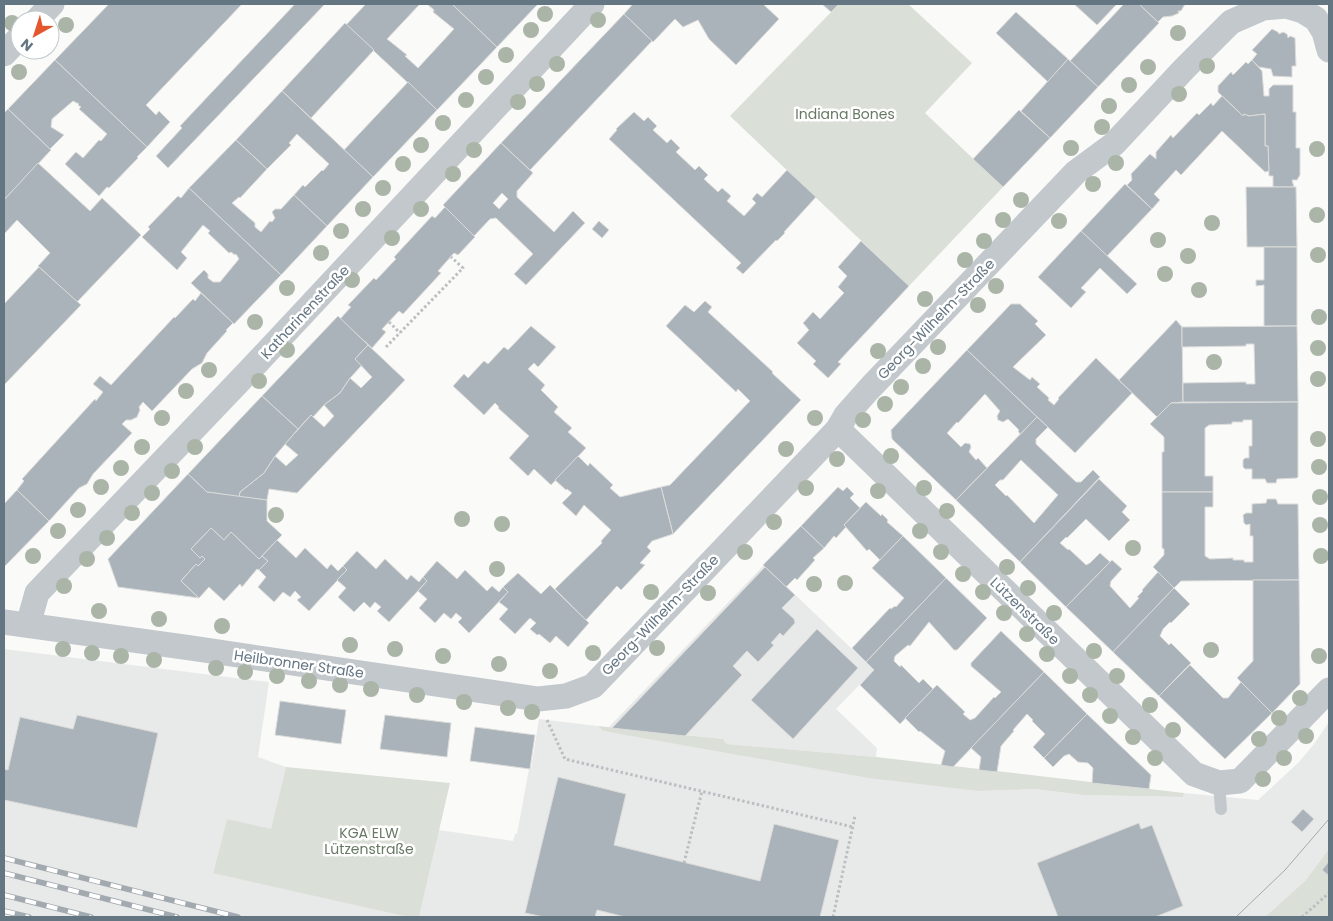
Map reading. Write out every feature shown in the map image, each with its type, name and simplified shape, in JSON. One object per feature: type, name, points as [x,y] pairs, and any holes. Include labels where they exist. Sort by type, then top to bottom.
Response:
[{"type":"street","name":"Katharinenstraße","points":[[28,625],[37,593],[251,369],[592,4]]},
{"type":"street","points":[[1305,7],[1324,32],[1329,50]]},
{"type":"street","name":"Georg-Wilhelm-Straße","points":[[593,686],[838,429],[846,415],[870,388],[1076,172],[1114,144],[1231,22],[1263,8],[1305,7]]},
{"type":"street","name":"Lützenstraße","points":[[838,429],[1194,774],[1219,783]]},
{"type":"street","name":"Heilbronner Straße","points":[[4,622],[538,700],[566,696],[593,686]]},
{"type":"street","points":[[1219,783],[1240,781],[1329,690]]},
{"type":"lane","points":[[1219,783],[1222,809]]},
{"type":"path","points":[[386,347],[462,268],[450,257]]},
{"type":"path","points":[[389,322],[400,333]]},
{"type":"path","points":[[544,713],[565,759],[853,827]]},
{"type":"path","points":[[684,863],[702,792]]},
{"type":"path","points":[[833,917],[855,816]]},
{"type":"path","points":[[1302,917],[1329,892]]},
{"type":"shaded area","points":[[764,565],[874,670],[836,709],[877,748],[876,757],[725,744],[723,739],[609,727]]},
{"type":"shaded area","points":[[4,649],[269,682],[258,757],[286,767],[271,830],[227,819],[213,872],[408,917],[4,917]]},
{"type":"shaded area","points":[[539,719],[598,726],[603,731],[979,791],[1035,789],[1083,795],[1183,797],[1184,793],[1258,800],[1299,762],[1329,722],[1329,849],[1305,881],[1265,917],[419,917],[439,830],[513,841],[515,834],[517,834],[529,769],[531,769]]},
{"type":"green space","name":"Indiana Bones","points":[[839,4],[908,4],[972,63],[925,113],[1003,187],[909,286],[730,116]]},
{"type":"green space","points":[[598,726],[723,739],[726,744],[876,757],[1184,793],[1183,797],[1083,795],[1035,789],[979,791],[869,778],[603,731]]},
{"type":"green space","name":"KGA ELW Lützenstraße","points":[[286,767],[450,783],[419,917],[408,917],[213,873],[227,819],[271,829]]},
{"type":"green space","points":[[1329,849],[1329,917],[1265,917],[1305,881]]},
{"type":"building","points":[[109,4],[242,4],[146,105],[156,115],[159,111],[170,122],[147,147],[55,60],[60,60],[60,55]]},
{"type":"building","points":[[295,4],[325,4],[168,168],[156,156],[182,128],[180,126]]},
{"type":"building","points":[[366,4],[420,4],[387,39],[407,55],[405,56],[418,68],[454,29],[433,12],[434,10],[427,4],[452,4],[497,47],[437,110],[346,25]]},
{"type":"building","points":[[452,4],[538,4],[497,47]]},
{"type":"building","points":[[633,4],[763,4],[779,19],[736,65],[709,39],[698,20],[683,27],[675,19],[653,42],[624,14]]},
{"type":"building","points":[[822,4],[839,4],[831,12]]},
{"type":"building","points":[[1074,4],[1117,4],[1097,25]]},
{"type":"building","points":[[1124,4],[1139,4],[1159,23],[1098,87],[1070,61]]},
{"type":"building","points":[[1139,4],[1185,4],[1181,11],[1178,11],[1179,13],[1163,17],[1158,22]]},
{"type":"building","points":[[1016,12],[1068,59],[1048,82],[996,33]]},
{"type":"building","points":[[624,14],[652,41],[530,170],[501,143]]},
{"type":"building","points":[[345,23],[374,50],[311,118],[282,91]]},
{"type":"building","points":[[1272,29],[1279,34],[1283,32],[1287,34],[1288,38],[1290,36],[1295,38],[1296,66],[1292,66],[1292,77],[1273,76],[1271,69],[1259,67],[1252,60],[1257,54],[1252,50]]},
{"type":"building","points":[[1068,59],[1098,87],[1050,138],[1021,111]]},
{"type":"building","points":[[55,60],[147,147],[109,188],[107,187],[99,196],[65,164],[76,152],[83,158],[107,134],[79,109],[81,107],[79,104],[73,101],[52,119],[51,127],[64,135],[50,149],[8,109]]},
{"type":"building","points":[[1252,60],[1262,71],[1264,96],[1269,96],[1269,89],[1273,85],[1293,85],[1293,112],[1296,112],[1296,148],[1300,148],[1300,175],[1297,180],[1292,180],[1294,187],[1273,187],[1273,176],[1269,176],[1268,146],[1265,146],[1265,114],[1249,116],[1244,114],[1243,116],[1218,92],[1218,86],[1231,72],[1233,75],[1246,62],[1248,64]]},
{"type":"building","points":[[408,82],[437,110],[373,177],[344,150]]},
{"type":"building","points":[[282,91],[373,177],[327,226],[294,195],[303,185],[305,187],[329,164],[297,134],[289,143],[291,145],[267,169],[236,140]]},
{"type":"building","points":[[1222,96],[1243,116],[1244,114],[1249,116],[1265,114],[1265,146],[1268,146],[1269,171],[1265,172],[1222,131],[1181,175],[1176,170],[1154,194],[1160,200],[1152,209],[1127,185],[1132,180],[1131,174],[1150,154],[1156,159],[1156,152],[1171,135],[1173,138],[1197,113],[1199,115],[1211,103],[1213,106]]},
{"type":"building","points":[[8,109],[51,150],[4,200],[4,113]]},
{"type":"building","points":[[1019,110],[1050,138],[1003,187],[973,159]]},
{"type":"building","points":[[634,112],[644,121],[648,117],[657,126],[653,130],[667,143],[671,139],[680,148],[676,152],[695,170],[699,166],[708,175],[704,179],[718,192],[722,188],[731,196],[727,201],[744,216],[756,203],[752,199],[757,193],[762,197],[787,170],[816,197],[785,233],[743,274],[736,268],[741,263],[609,139],[616,129]]},
{"type":"building","points":[[236,140],[267,169],[240,198],[232,203],[255,223],[255,227],[261,232],[275,218],[272,212],[275,209],[281,209],[294,195],[327,226],[281,275],[189,188]]},
{"type":"building","points":[[501,143],[533,173],[517,191],[517,197],[554,232],[573,211],[585,223],[526,285],[514,274],[533,254],[496,218],[490,219],[474,236],[443,205]],"holes":[[[502,193],[508,199],[499,209],[493,203]]]},
{"type":"building","points":[[38,163],[90,211],[102,198],[141,235],[77,302],[38,266],[50,253],[17,220],[4,232],[4,200]]},
{"type":"building","points":[[1125,184],[1152,209],[1107,256],[1081,231]]},
{"type":"building","points":[[1246,187],[1296,187],[1297,247],[1247,247]]},
{"type":"building","points":[[189,188],[281,275],[234,324],[191,283],[204,270],[208,274],[208,278],[213,282],[220,282],[239,259],[236,254],[229,253],[208,233],[210,231],[203,225],[181,252],[187,258],[177,270],[142,237],[150,229],[148,227],[178,196],[181,198]]},
{"type":"building","points":[[445,207],[475,237],[458,255],[454,253],[438,271],[441,273],[403,314],[399,311],[382,329],[386,332],[372,348],[340,319],[351,307],[348,305],[374,278],[376,280],[396,259],[394,257],[432,216],[435,218]]},
{"type":"building","points":[[599,221],[609,230],[602,238],[592,229]]},
{"type":"building","points":[[1081,231],[1137,284],[1127,294],[1100,268],[1081,288],[1086,292],[1071,308],[1038,277]]},
{"type":"building","points":[[861,241],[909,286],[838,362],[841,364],[828,378],[813,364],[816,361],[797,343],[809,330],[803,323],[813,312],[820,319],[844,293],[838,287],[847,276],[838,267]]},
{"type":"building","points":[[1264,247],[1297,247],[1297,326],[1264,326],[1264,285],[1256,286],[1256,280],[1264,280]]},
{"type":"building","points":[[39,267],[81,305],[4,385],[4,304]]},
{"type":"building","points":[[201,293],[233,323],[207,353],[202,363],[192,369],[152,411],[143,402],[139,407],[140,410],[137,417],[126,420],[122,424],[132,433],[93,474],[87,484],[79,488],[49,521],[17,490],[24,481],[22,479],[103,392],[93,384],[100,376],[111,385],[174,317],[193,299],[195,301]]},
{"type":"building","points":[[705,301],[712,307],[708,312],[801,400],[673,534],[661,487],[670,485],[750,401],[738,389],[736,392],[666,326],[685,305],[694,312]]},
{"type":"building","points":[[1011,304],[1020,304],[1038,321],[1035,324],[1046,335],[1013,367],[1030,380],[1032,377],[1040,384],[1037,387],[1054,405],[1058,398],[1096,358],[1132,393],[1075,453],[967,350]]},
{"type":"building","points":[[338,316],[368,345],[355,359],[362,365],[340,393],[324,405],[313,417],[311,415],[298,429],[262,396]]},
{"type":"building","points":[[1176,320],[1182,327],[1183,402],[1171,403],[1157,417],[1119,380]]},
{"type":"building","points":[[531,326],[556,347],[538,367],[534,363],[528,369],[545,385],[541,390],[558,407],[554,412],[572,428],[568,432],[586,448],[551,485],[534,469],[528,476],[509,458],[529,436],[495,403],[484,415],[453,386],[464,374],[468,378],[484,361],[488,364],[504,347],[508,350]]},
{"type":"building","points":[[1297,326],[1298,402],[1183,402],[1183,383],[1246,382],[1246,384],[1255,384],[1254,344],[1246,344],[1246,346],[1182,347],[1182,327]]},
{"type":"building","points":[[368,345],[405,380],[297,493],[269,489],[267,500],[239,497],[240,492],[264,473],[275,456],[286,466],[298,455],[285,444],[311,415],[324,427],[334,416],[324,405],[340,393],[350,378],[361,388],[372,377],[355,359]]},
{"type":"building","points":[[967,350],[1037,417],[1020,434],[1019,430],[1008,419],[1003,422],[998,420],[997,416],[1000,411],[985,394],[957,422],[947,433],[961,447],[965,443],[970,444],[969,452],[987,468],[956,500],[892,439],[891,430]]},
{"type":"building","points":[[262,396],[298,429],[275,456],[264,473],[240,492],[239,497],[207,492],[188,474]]},
{"type":"building","points":[[1298,402],[1297,478],[1277,479],[1276,483],[1267,483],[1265,479],[1252,479],[1252,469],[1245,469],[1243,467],[1243,460],[1249,458],[1249,446],[1252,446],[1252,420],[1243,420],[1243,422],[1232,422],[1232,424],[1209,425],[1205,428],[1205,476],[1213,476],[1213,492],[1162,492],[1164,437],[1150,424],[1171,403]]},
{"type":"building","points":[[1037,417],[1048,427],[1036,439],[1036,444],[1076,482],[1081,482],[1093,470],[1100,477],[1020,562],[956,500]],"holes":[[[1021,460],[1058,495],[1034,523],[995,485],[1000,480],[1003,480]]]},
{"type":"building","points":[[578,456],[588,466],[590,463],[613,485],[610,488],[620,497],[661,487],[673,534],[652,541],[647,547],[651,551],[640,563],[645,565],[621,590],[617,586],[586,620],[555,589],[602,543],[601,541],[611,530],[584,505],[576,516],[562,503],[572,493],[555,480]]},
{"type":"building","points":[[188,474],[207,492],[267,500],[267,521],[282,535],[259,559],[231,532],[224,540],[211,528],[191,549],[200,558],[202,556],[205,559],[198,566],[196,564],[181,581],[199,598],[118,587],[108,559]]},
{"type":"building","points":[[1099,479],[1127,506],[1122,512],[1130,520],[1109,541],[1086,519],[1060,543],[1086,565],[1100,553],[1110,562],[1066,607],[1020,562]]},
{"type":"building","points":[[838,487],[843,491],[847,487],[854,494],[850,498],[860,508],[844,525],[846,527],[836,538],[834,536],[824,548],[801,526]]},
{"type":"building","points":[[17,490],[49,521],[4,567],[4,504]]},
{"type":"building","points":[[1162,492],[1213,492],[1213,507],[1205,507],[1205,556],[1210,559],[1233,558],[1233,560],[1244,560],[1244,562],[1253,562],[1253,536],[1250,536],[1250,524],[1246,525],[1244,523],[1243,515],[1252,513],[1252,504],[1266,503],[1267,499],[1276,499],[1278,504],[1298,504],[1299,580],[1181,581],[1174,588],[1153,567],[1164,555],[1164,549],[1162,548]]},
{"type":"building","points":[[866,502],[881,516],[882,514],[888,520],[887,522],[903,536],[880,560],[869,549],[867,551],[844,525]]},
{"type":"building","points":[[801,526],[824,548],[813,558],[815,560],[797,580],[795,578],[786,587],[763,565]]},
{"type":"building","points":[[211,528],[224,540],[231,532],[259,559],[262,556],[268,561],[259,570],[257,569],[242,587],[240,584],[224,601],[209,587],[199,598],[181,581],[196,564],[198,566],[205,559],[202,556],[200,558],[191,549]]},
{"type":"building","points":[[903,536],[946,578],[866,662],[852,648],[890,608],[896,607],[904,598],[872,568]]},
{"type":"building","points":[[277,540],[296,558],[305,548],[327,569],[331,564],[338,571],[343,566],[347,570],[309,611],[297,600],[301,597],[295,591],[290,597],[283,592],[274,602],[258,587],[266,577],[259,570],[268,561],[262,556]]},
{"type":"building","points":[[357,551],[376,569],[385,559],[407,580],[411,575],[419,582],[423,577],[427,581],[389,622],[377,611],[381,607],[375,602],[370,608],[364,602],[354,612],[338,597],[346,588],[337,580],[347,570],[343,566]]},
{"type":"building","points":[[1112,560],[1122,569],[1111,581],[1110,586],[1130,608],[1139,598],[1137,597],[1142,590],[1158,572],[1174,588],[1113,652],[1066,607]]},
{"type":"building","points":[[437,561],[457,579],[465,570],[487,591],[492,586],[499,592],[503,587],[508,592],[469,633],[458,622],[462,618],[456,613],[451,619],[444,613],[435,623],[419,608],[427,599],[418,591],[427,581],[423,577]]},
{"type":"building","points":[[765,567],[795,595],[782,608],[794,619],[795,623],[783,636],[780,633],[771,643],[774,645],[758,662],[747,651],[733,666],[742,675],[685,736],[612,728]]},
{"type":"building","points":[[518,573],[541,594],[550,585],[589,623],[568,647],[556,636],[550,643],[539,634],[537,635],[530,629],[536,623],[530,618],[515,634],[499,619],[508,609],[499,602],[508,592],[503,587]]},
{"type":"building","points":[[946,578],[987,618],[957,650],[954,650],[929,622],[910,646],[908,645],[895,656],[894,661],[900,667],[901,665],[919,683],[923,679],[933,689],[900,724],[860,685],[874,670],[866,662]]},
{"type":"building","points":[[1253,580],[1299,580],[1300,684],[1272,713],[1237,678],[1253,661]]},
{"type":"building","points":[[1174,588],[1190,604],[1163,629],[1160,636],[1169,645],[1171,643],[1191,663],[1159,696],[1113,652]]},
{"type":"building","points":[[817,629],[858,668],[793,739],[751,700]]},
{"type":"building","points":[[1001,631],[1044,672],[953,767],[941,765],[945,751],[919,732],[905,718],[937,685],[965,712],[963,714],[970,720],[975,718],[1001,692],[971,666],[971,663]]},
{"type":"building","points":[[1190,665],[1223,698],[1228,698],[1241,682],[1272,713],[1225,759],[1159,696]]},
{"type":"building","points":[[1044,672],[1087,714],[1044,758],[1033,747],[1045,734],[1027,714],[1001,746],[997,772],[979,770],[981,757],[971,748]]},
{"type":"building","points":[[280,701],[346,710],[341,744],[275,735]]},
{"type":"building","points":[[1087,714],[1151,775],[1149,789],[1092,783],[1093,768],[1088,763],[1078,762],[1069,754],[1064,756],[1053,767],[1044,758]]},
{"type":"building","points":[[77,715],[158,733],[137,828],[4,800],[4,769],[8,770],[20,717],[73,729]]},
{"type":"building","points":[[385,715],[451,723],[447,757],[380,749]]},
{"type":"building","points":[[475,727],[535,735],[530,769],[470,761]]},
{"type":"building","points":[[558,777],[626,794],[614,845],[760,881],[774,824],[839,840],[820,917],[625,917],[597,910],[595,917],[544,917],[525,913]]},
{"type":"building","points":[[1303,809],[1314,819],[1302,832],[1291,822]]},
{"type":"building","points":[[1139,823],[1141,829],[1152,825],[1183,906],[1155,917],[1058,917],[1037,863]]},
{"type":"building","points":[[1329,861],[1329,876],[1322,870]]},
{"type":"tram line","points":[[1236,917],[1285,870],[1329,819]]},
{"type":"railway","points":[[4,858],[238,917]]},
{"type":"railway","points":[[4,873],[177,917]]},
{"type":"railway","points":[[4,895],[91,917]]},
{"type":"railway","points":[[4,911],[29,917]]}]
